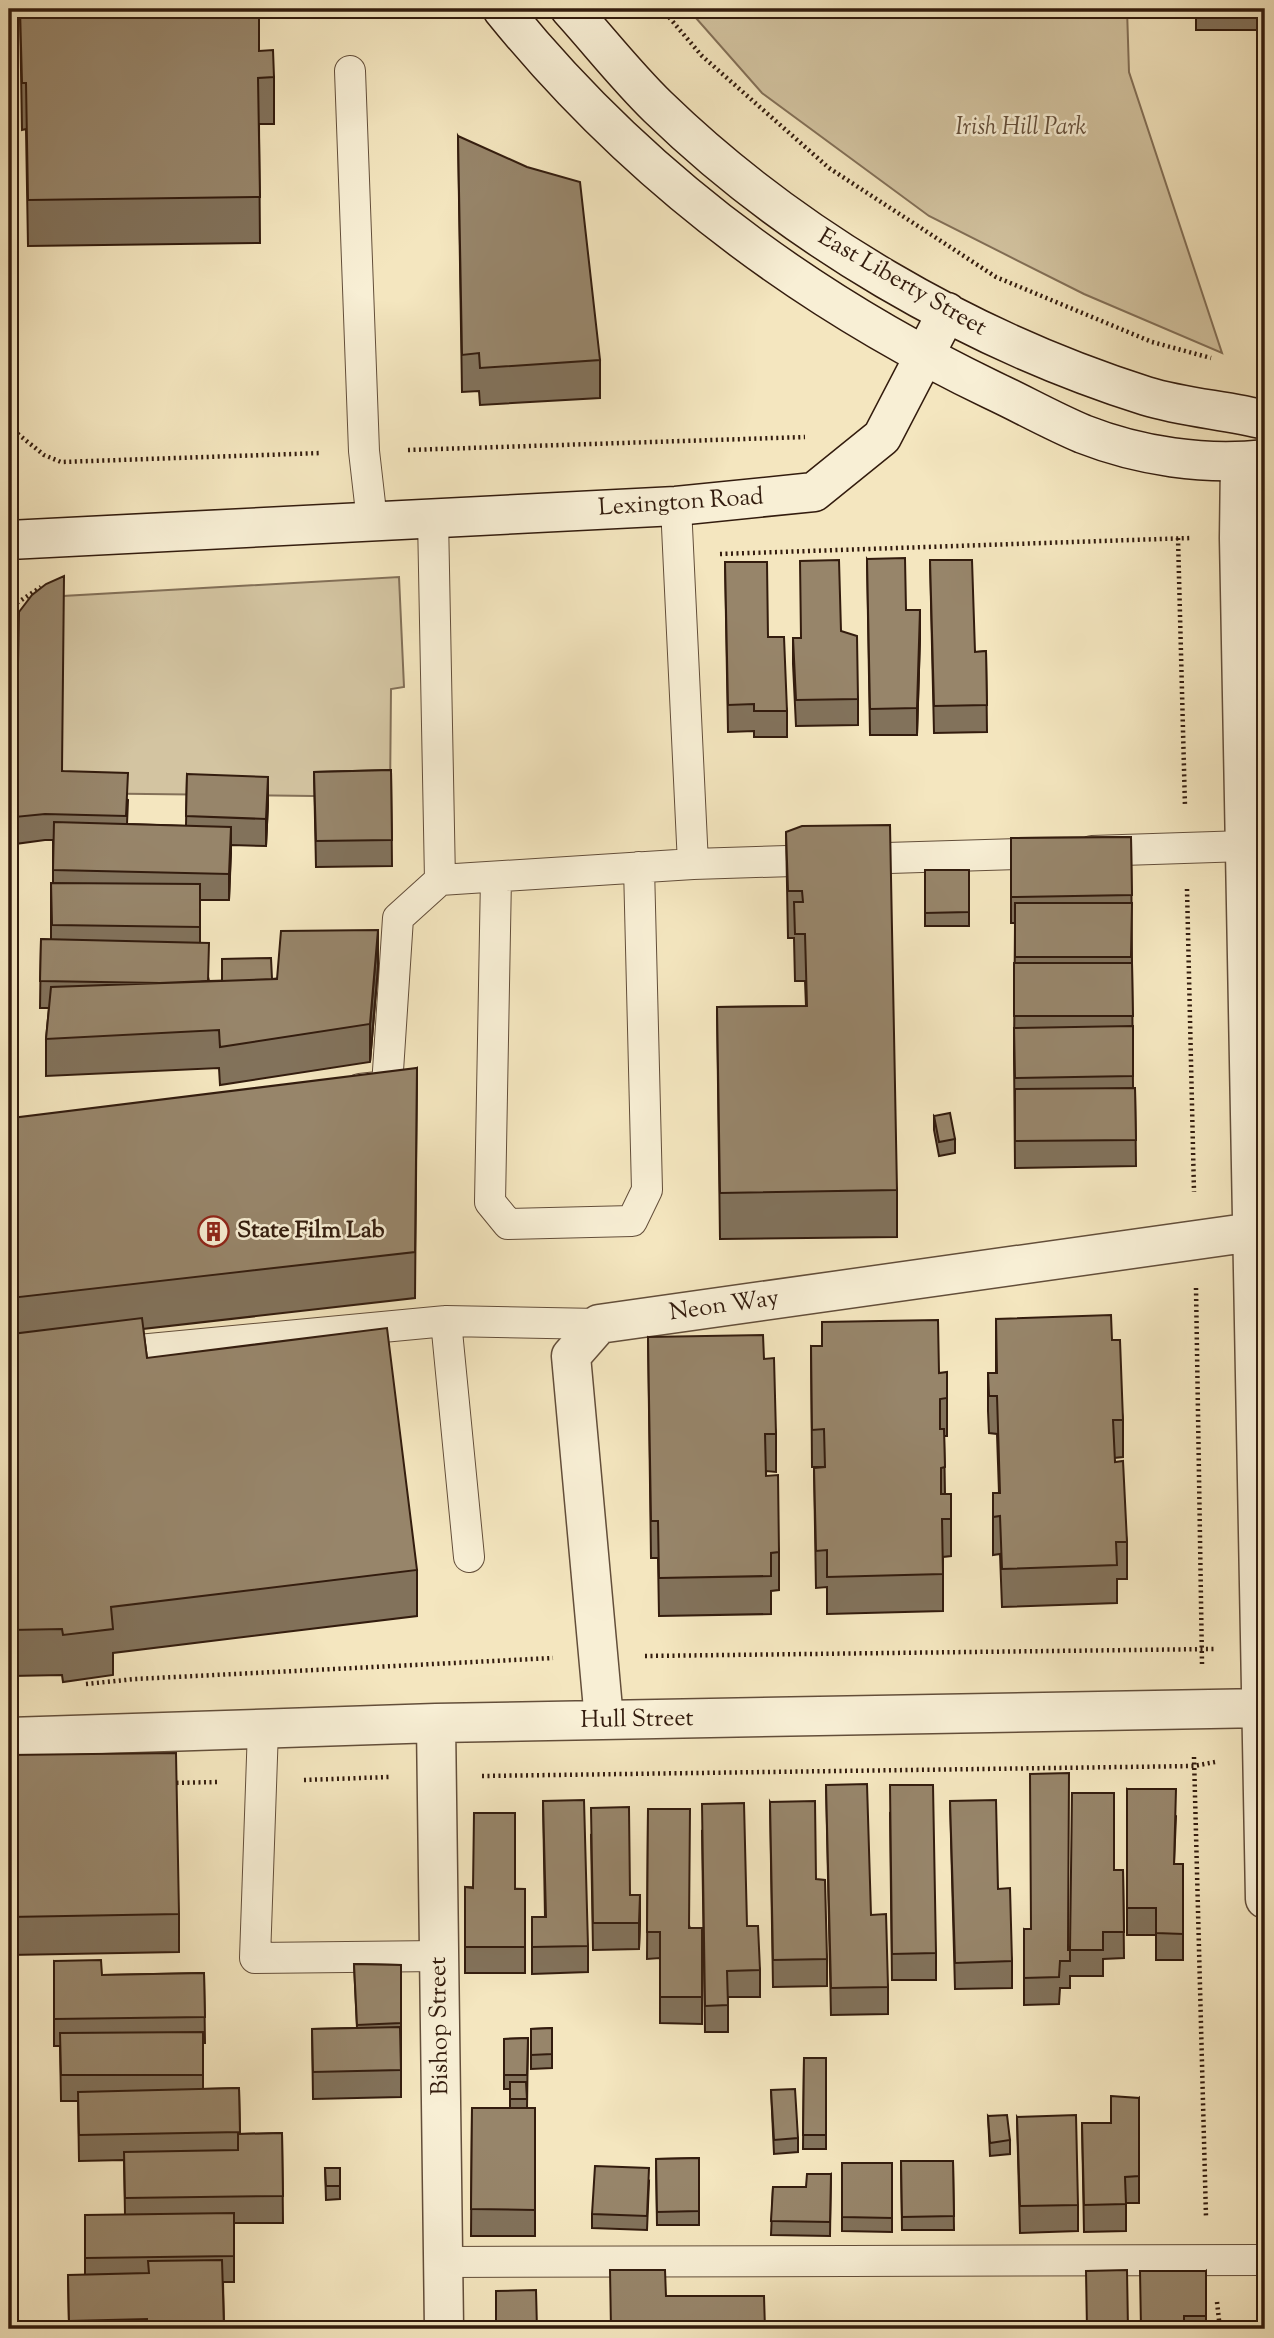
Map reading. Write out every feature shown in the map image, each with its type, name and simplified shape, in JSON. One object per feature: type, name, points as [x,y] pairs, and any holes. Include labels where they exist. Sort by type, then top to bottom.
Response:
[{"type":"street","name":"East Liberty Street","points":[[502,9],[571,89],[628,145],[691,200],[777,267],[924,357]]},
{"type":"street","name":"East Liberty Street","points":[[570,9],[658,107],[757,193],[857,262],[947,312],[1030,353],[1148,397],[1265,420]]},
{"type":"street","points":[[814,492],[882,437],[947,312]]},
{"type":"street","points":[[924,357],[1083,434],[1147,454],[1253,460],[1239,538],[1245,846],[1258,1118],[1253,1232],[1265,1899]]},
{"type":"street","name":"Lexington Road","points":[[9,540],[676,506],[814,492]]},
{"type":"street","name":"Neon Way","points":[[599,1324],[1253,1232]]},
{"type":"street","points":[[599,1324],[571,1356],[604,1720]]},
{"type":"street","name":"Hull Street","points":[[9,1737],[436,1723],[1263,1708]]},
{"type":"street","name":"Bishop Street","points":[[436,1723],[444,2329]]},
{"type":"lane","points":[[350,71],[364,452],[372,522]]},
{"type":"lane","points":[[676,506],[693,864]]},
{"type":"lane","points":[[433,519],[440,880]]},
{"type":"lane","points":[[333,1092],[387,1086],[398,918],[440,880],[693,864],[1245,846]]},
{"type":"lane","points":[[496,877],[490,1202],[509,1224],[632,1221],[648,1190],[639,867]]},
{"type":"lane","points":[[77,1356],[446,1321],[599,1324]]},
{"type":"lane","points":[[446,1321],[469,1558]]},
{"type":"lane","points":[[263,1729],[255,1958],[439,1956]]},
{"type":"lane","points":[[443,2262],[1265,2260]]},
{"type":"path","points":[[662,9],[702,56],[829,169],[996,277],[1152,342],[1220,361]]},
{"type":"path","points":[[9,433],[13,430],[44,455],[61,462],[810,437],[814,492]]},
{"type":"path","points":[[1178,538],[1203,1650],[1194,1766],[1206,2209],[1220,2329]]},
{"type":"path","points":[[168,1783],[1194,1766],[1262,1755]]},
{"type":"green space","name":"Irish Hill Park","points":[[688,9],[1127,9],[1129,72],[1222,353],[1084,294],[929,216],[762,93]]},
{"type":"green space","points":[[399,577],[404,687],[391,689],[390,797],[61,793],[63,596]]},
{"type":"building","points":[[20,9],[259,9],[259,51],[273,50],[274,77],[258,78],[260,197],[28,200],[26,83],[22,83]]},
{"type":"building","points":[[458,136],[527,167],[580,182],[600,360],[480,368],[479,353],[462,355]]},
{"type":"building","points":[[905,558],[906,610],[920,610],[917,708],[870,709],[867,559]]},
{"type":"building","points":[[839,560],[841,631],[857,636],[858,699],[796,700],[793,638],[801,638],[800,561]]},
{"type":"building","points":[[930,560],[972,560],[975,652],[986,651],[987,705],[934,706]]},
{"type":"building","points":[[725,562],[767,562],[768,637],[784,637],[787,711],[754,711],[754,704],[728,705]]},
{"type":"building","points":[[64,576],[62,771],[128,773],[126,816],[45,814],[15,817],[19,612],[32,595],[46,584]]},
{"type":"building","points":[[391,770],[392,840],[316,841],[314,772]]},
{"type":"building","points":[[187,774],[268,777],[266,819],[186,816]]},
{"type":"building","points":[[54,822],[231,827],[229,874],[53,870]]},
{"type":"building","points":[[890,825],[897,1190],[720,1193],[717,1007],[807,1006],[805,934],[795,934],[794,902],[803,902],[802,891],[788,891],[786,832],[802,826]]},
{"type":"building","points":[[1131,837],[1132,895],[1011,897],[1011,838]]},
{"type":"building","points":[[925,870],[969,870],[969,912],[925,913]]},
{"type":"building","points":[[51,883],[200,884],[200,927],[52,925]]},
{"type":"building","points":[[1015,903],[1132,903],[1131,957],[1015,957]]},
{"type":"building","points":[[378,930],[370,1024],[220,1047],[219,1030],[46,1039],[51,987],[277,979],[281,931]]},
{"type":"building","points":[[41,939],[209,943],[208,981],[40,981]]},
{"type":"building","points":[[271,958],[272,979],[222,981],[222,959]]},
{"type":"building","points":[[1014,963],[1132,963],[1133,1016],[1014,1016]]},
{"type":"building","points":[[1133,1026],[1133,1076],[1015,1078],[1014,1028]]},
{"type":"building","name":"State Film Lab","points":[[417,1068],[415,1252],[11,1298],[12,1118]]},
{"type":"building","points":[[1135,1088],[1136,1140],[1015,1141],[1015,1089]]},
{"type":"building","points":[[950,1113],[955,1139],[939,1142],[934,1116]]},
{"type":"building","points":[[1111,1315],[1112,1340],[1120,1340],[1123,1420],[1113,1420],[1115,1462],[1123,1461],[1127,1542],[1116,1542],[1117,1565],[1002,1569],[1000,1516],[993,1517],[993,1493],[1000,1493],[997,1396],[989,1396],[988,1373],[997,1373],[996,1319]]},
{"type":"building","points":[[142,1318],[147,1358],[387,1328],[417,1570],[111,1607],[113,1629],[63,1635],[62,1629],[11,1630],[12,1334]]},
{"type":"building","points":[[938,1320],[939,1373],[947,1372],[947,1398],[940,1399],[940,1429],[944,1429],[945,1467],[941,1468],[941,1494],[951,1494],[951,1519],[942,1519],[943,1574],[827,1577],[827,1550],[816,1551],[814,1468],[825,1467],[824,1429],[812,1430],[811,1346],[822,1346],[822,1322]]},
{"type":"building","points":[[763,1335],[764,1359],[774,1358],[776,1434],[765,1434],[766,1476],[778,1475],[779,1552],[771,1553],[771,1576],[659,1578],[658,1521],[651,1521],[648,1337]]},
{"type":"building","points":[[176,1753],[179,1914],[9,1917],[9,1755]]},
{"type":"building","points":[[1069,1773],[1070,1961],[1060,1961],[1059,1977],[1024,1978],[1024,1929],[1031,1929],[1030,1774]]},
{"type":"building","points":[[867,1784],[871,1915],[886,1914],[888,1987],[831,1988],[826,1785]]},
{"type":"building","points":[[890,1785],[933,1785],[936,1953],[892,1954]]},
{"type":"building","points":[[1127,1789],[1176,1789],[1174,1864],[1183,1864],[1183,1934],[1156,1933],[1156,1908],[1127,1908]]},
{"type":"building","points":[[1072,1793],[1114,1793],[1114,1870],[1123,1870],[1124,1932],[1103,1932],[1103,1950],[1070,1950]]},
{"type":"building","points":[[584,1800],[588,1946],[532,1947],[532,1917],[546,1917],[543,1801]]},
{"type":"building","points":[[996,1800],[998,1889],[1010,1888],[1012,1961],[955,1963],[950,1801]]},
{"type":"building","points":[[815,1801],[816,1879],[825,1880],[827,1959],[773,1960],[770,1802]]},
{"type":"building","points":[[744,1803],[747,1926],[758,1926],[760,1970],[727,1971],[728,2005],[705,2006],[702,1804]]},
{"type":"building","points":[[629,1807],[630,1895],[640,1895],[639,1923],[593,1923],[591,1808]]},
{"type":"building","points":[[648,1809],[690,1809],[689,1928],[702,1928],[702,1997],[660,1997],[660,1932],[647,1932]]},
{"type":"building","points":[[474,1813],[515,1813],[515,1889],[525,1889],[525,1947],[465,1947],[465,1887],[473,1888]]},
{"type":"building","points":[[101,1960],[102,1975],[204,1973],[205,2017],[54,2019],[54,1961]]},
{"type":"building","points":[[354,1964],[401,1965],[401,2023],[357,2025]]},
{"type":"building","points":[[400,2027],[401,2070],[313,2072],[312,2029]]},
{"type":"building","points":[[552,2028],[552,2054],[531,2055],[531,2029]]},
{"type":"building","points":[[203,2032],[203,2075],[61,2075],[60,2033]]},
{"type":"building","points":[[528,2038],[527,2075],[504,2075],[504,2039]]},
{"type":"building","points":[[804,2058],[826,2058],[826,2135],[803,2135]]},
{"type":"building","points":[[510,2082],[526,2082],[527,2099],[510,2099]]},
{"type":"building","points":[[239,2088],[240,2132],[79,2135],[78,2092]]},
{"type":"building","points":[[795,2089],[798,2138],[774,2140],[771,2090]]},
{"type":"building","points":[[1111,2096],[1139,2098],[1139,2176],[1125,2177],[1126,2204],[1084,2205],[1082,2123],[1111,2123]]},
{"type":"building","points":[[472,2108],[535,2108],[535,2210],[471,2209]]},
{"type":"building","points":[[1007,2115],[1010,2140],[990,2143],[988,2116]]},
{"type":"building","points":[[1076,2115],[1078,2205],[1020,2206],[1017,2117]]},
{"type":"building","points":[[282,2133],[283,2196],[125,2198],[124,2152],[238,2150],[238,2134]]},
{"type":"building","points":[[699,2158],[699,2211],[657,2212],[656,2159]]},
{"type":"building","points":[[901,2161],[953,2161],[954,2216],[902,2217]]},
{"type":"building","points":[[842,2163],[892,2163],[892,2218],[842,2217]]},
{"type":"building","points":[[595,2166],[649,2168],[647,2216],[592,2214]]},
{"type":"building","points":[[325,2168],[340,2168],[340,2186],[326,2186]]},
{"type":"building","points":[[807,2174],[831,2174],[830,2222],[771,2221],[773,2187],[806,2187]]},
{"type":"building","points":[[234,2213],[234,2256],[85,2258],[85,2215]]},
{"type":"building","points":[[222,2260],[224,2327],[147,2329],[147,2319],[69,2321],[68,2275],[149,2273],[148,2261]]},
{"type":"building","points":[[610,2270],[665,2270],[666,2296],[764,2296],[765,2329],[611,2329]]},
{"type":"building","points":[[1127,2270],[1128,2329],[1087,2329],[1086,2271]]},
{"type":"building","points":[[1140,2271],[1206,2271],[1206,2316],[1184,2316],[1184,2329],[1141,2329]]},
{"type":"building","points":[[536,2290],[537,2329],[496,2329],[496,2291]]},
{"type":"building","points":[[61,2328],[215,2329],[61,2329]]},
{"type":"place","name":"State Film Lab","points":[[214,1231]]}]
